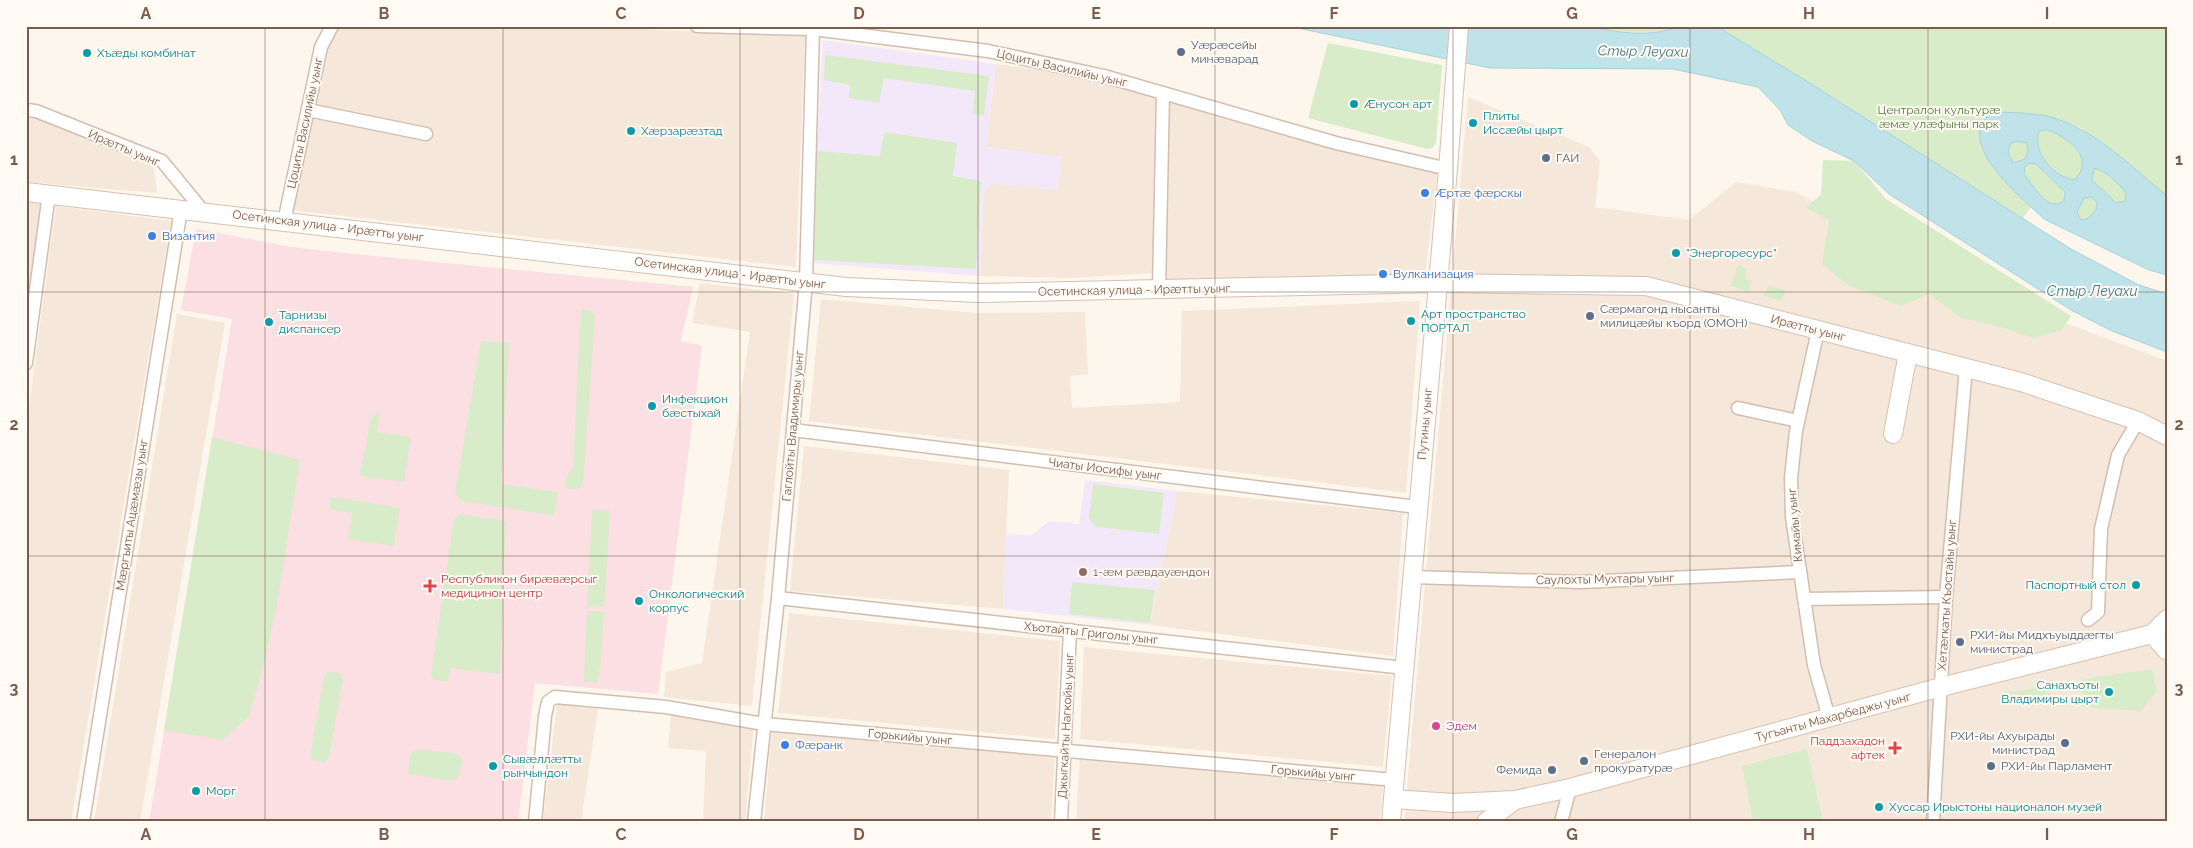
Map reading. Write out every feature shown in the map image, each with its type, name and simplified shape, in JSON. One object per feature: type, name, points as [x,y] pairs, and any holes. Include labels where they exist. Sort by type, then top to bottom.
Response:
[{"type":"street","name":"Цоциты Василийы уынг","points":[[284,222],[322,47],[332,26]]},
{"type":"street","name":"Цоциты Василийы уынг","points":[[697,26],[813,29],[988,51],[1104,76],[1336,143],[1448,169]]},
{"type":"street","name":"Путины уынг","points":[[1391,822],[1459,26]]},
{"type":"street","name":"Гаглойты Владимиры уынг","points":[[754,822],[778,598],[806,282],[813,29]]},
{"type":"street","points":[[1159,290],[1163,94]]},
{"type":"street","name":"Ирæтты уынг","points":[[26,110],[36,111],[162,161],[204,212]]},
{"type":"street","points":[[308,110],[426,134]]},
{"type":"street","name":"Осетинская улица - Ирæтты уынг","points":[[26,192],[846,287],[979,294],[1437,283]]},
{"type":"street","points":[[26,363],[49,194]]},
{"type":"street","name":"Мӕргъиты Ацӕмӕзы уынг","points":[[83,822],[181,209]]},
{"type":"street","name":"Ирæтты уынг","points":[[1437,283],[1646,286],[2021,382],[2138,422],[2167,436]]},
{"type":"street","name":"Кимайы уынг","points":[[1818,330],[1798,421],[1791,478],[1792,517],[1814,665],[1829,718]]},
{"type":"street","points":[[1893,434],[1908,353]]},
{"type":"street","name":"Хетæгкаты Къостайы уынг","points":[[1933,822],[1946,597],[1966,368]]},
{"type":"street","points":[[1738,408],[1798,421]]},
{"type":"street","points":[[2088,620],[2098,612],[2101,529],[2118,455],[2138,422]]},
{"type":"street","name":"Чиаты Иосифы уынг","points":[[793,430],[1418,507]]},
{"type":"street","name":"Саулохты Мухтары уынг","points":[[1411,577],[1581,582],[1800,572]]},
{"type":"street","points":[[1804,599],[1946,597]]},
{"type":"street","name":"Хъотайты Григолы уынг","points":[[778,598],[1404,668]]},
{"type":"street","points":[[2167,619],[2152,634],[2167,652]]},
{"type":"street","name":"Джыгкайты Нагкойы уынг","points":[[1061,822],[1070,630]]},
{"type":"street","name":"Тугъанты Махарбеджы уынг","points":[[1393,799],[1453,803],[1515,800],[1570,788],[1941,687],[2152,634]]},
{"type":"street","name":"Горькийы уынг","points":[[535,822],[545,716],[548,702],[555,697],[666,707],[764,724],[1395,780]]},
{"type":"street","points":[[1561,822],[1570,788]]},
{"type":"street","name":"Тугъанты Махарбеджы уынг","points":[[1486,822],[1515,800]]},
{"type":"shaded area","points":[[337,26],[554,26],[805,35],[796,267],[290,210],[323,49]]},
{"type":"shaded area","points":[[823,40],[996,64],[986,147],[1062,157],[1057,190],[991,183],[984,191],[980,276],[810,263]]},
{"type":"shaded area","points":[[996,64],[1081,76],[1155,97],[1154,273],[1070,278],[980,276],[984,191],[991,183],[1057,190],[1062,157],[986,147]]},
{"type":"shaded area","points":[[1468,97],[1589,147],[1600,161],[1595,207],[1689,220],[1736,182],[1796,192],[1964,285],[2167,361],[2167,822],[1404,822]]},
{"type":"shaded area","points":[[1167,99],[1437,173],[1425,277],[1165,280]]},
{"type":"shaded area","points":[[26,116],[34,117],[153,163],[157,193],[26,182]]},
{"type":"shaded area","points":[[26,201],[42,203],[26,317]]},
{"type":"shaded area","points":[[56,206],[171,221],[71,822],[26,822],[26,429]]},
{"type":"shaded area","name":"Республикон бирæвæрсыг медицинон центр","points":[[196,229],[292,247],[693,287],[681,341],[702,346],[658,694],[535,683],[518,822],[149,822],[232,319],[181,310]]},
{"type":"shaded area","points":[[700,283],[794,294],[752,706],[664,697],[666,672],[702,663],[750,332],[692,323]]},
{"type":"shaded area","points":[[821,299],[976,313],[1085,312],[1088,374],[1070,376],[1072,408],[1180,402],[1182,311],[1420,301],[1406,493],[809,421]]},
{"type":"shaded area","points":[[177,314],[225,323],[140,822],[94,822]]},
{"type":"shaded area","points":[[804,446],[1009,470],[1003,609],[790,591]]},
{"type":"shaded area","name":"1-æм рӕвдауӕндон","points":[[1085,480],[1177,491],[1150,625],[1003,609],[1006,534],[1032,535],[1049,521],[1079,524]]},
{"type":"shaded area","points":[[1177,491],[1403,513],[1393,656],[1150,625]]},
{"type":"shaded area","points":[[789,613],[1060,641],[1055,739],[778,713]]},
{"type":"shaded area","points":[[1084,647],[1392,676],[1383,767],[1080,739]]},
{"type":"shaded area","points":[[557,704],[598,709],[581,822],[543,822]]},
{"type":"shaded area","points":[[671,714],[754,724],[745,822],[703,822],[706,751],[668,748]]},
{"type":"shaded area","points":[[772,729],[1055,756],[1051,822],[764,822]]},
{"type":"shaded area","points":[[1080,758],[1384,783],[1379,822],[1076,822]]},
{"type":"green space","points":[[1587,26],[1674,26],[1672,29],[1640,33]]},
{"type":"green space","name":"Централон культурæ æмæ улæфыны парк","points":[[1716,26],[2167,26],[2167,196],[2081,128],[2059,119],[2012,113],[1992,167],[2031,207],[2023,218]]},
{"type":"green space","points":[[1328,43],[1442,65],[1436,143],[1432,148],[1427,149],[1308,118]]},
{"type":"green space","points":[[825,55],[989,76],[984,116],[973,114],[975,91],[884,78],[879,103],[849,98],[850,85],[824,80]]},
{"type":"green space","points":[[2047,130],[2063,137],[2076,149],[2082,164],[2080,172],[2074,180],[2066,178],[2052,169],[2041,155],[2038,139],[2039,131]]},
{"type":"green space","points":[[884,132],[957,143],[953,176],[981,181],[976,269],[814,260],[817,151],[880,156]]},
{"type":"green space","points":[[2017,141],[2027,143],[2028,152],[2025,159],[2012,163],[2008,153],[2010,144]]},
{"type":"green space","points":[[1823,160],[1854,161],[1886,199],[2071,316],[2062,330],[2033,338],[1991,324],[1961,318],[1929,294],[1901,306],[1849,286],[1822,264],[1829,220],[1806,208],[1821,194]]},
{"type":"green space","points":[[2030,162],[2036,164],[2065,192],[2064,201],[2058,204],[2046,201],[2036,191],[2024,174],[2025,166]]},
{"type":"green space","points":[[2094,168],[2108,175],[2119,185],[2126,193],[2125,201],[2116,203],[2091,180]]},
{"type":"green space","points":[[2091,197],[2097,202],[2096,211],[2087,220],[2081,220],[2077,212],[2084,198]]},
{"type":"green space","points":[[1738,265],[1747,269],[1745,279],[1752,281],[1750,292],[1731,286]]},
{"type":"green space","points":[[1768,286],[1786,290],[1781,301],[1764,296]]},
{"type":"green space","points":[[581,309],[590,310],[595,316],[583,483],[580,488],[570,490],[565,484],[567,475],[573,467]]},
{"type":"green space","points":[[481,341],[509,343],[501,484],[556,492],[555,513],[552,515],[461,501],[455,493]]},
{"type":"green space","points":[[380,409],[377,432],[411,437],[404,482],[360,476],[370,421]]},
{"type":"green space","points":[[212,437],[300,460],[276,610],[264,664],[249,716],[223,740],[164,730]]},
{"type":"green space","points":[[1093,484],[1164,493],[1159,534],[1096,527],[1089,518]]},
{"type":"green space","points":[[331,497],[400,508],[394,546],[348,539],[352,513],[329,509]]},
{"type":"green space","points":[[592,510],[610,511],[604,607],[587,606]]},
{"type":"green space","points":[[459,514],[506,521],[500,674],[451,668],[448,681],[435,680],[431,676],[454,519]]},
{"type":"green space","points":[[1072,582],[1155,590],[1150,623],[1069,614]]},
{"type":"green space","points":[[587,611],[604,612],[601,661],[597,683],[584,682]]},
{"type":"green space","points":[[2152,669],[2157,691],[2141,711],[2082,707],[2083,679]]},
{"type":"green space","points":[[328,672],[340,673],[343,679],[329,758],[325,762],[312,760],[310,756],[324,677]]},
{"type":"green space","points":[[2049,686],[2049,705],[2004,702],[2003,693]]},
{"type":"green space","points":[[418,749],[455,753],[462,759],[459,777],[451,781],[410,774],[408,771],[411,753]]},
{"type":"green space","points":[[1807,749],[1823,822],[1753,822],[1742,766]]},
{"type":"water","name":"Стыр Леуахи","points":[[1288,26],[1586,26],[1619,32],[1651,33],[1672,29],[1674,26],[1716,26],[1808,82],[2071,249],[2139,285],[2167,294],[2167,352],[2112,331],[2071,310],[1889,194],[1854,161],[1812,141],[1788,125],[1780,110],[1758,87],[1673,69],[1490,68]]},
{"type":"water","points":[[1999,112],[2038,115],[2075,126],[2116,153],[2167,196],[2167,275],[2149,270],[2044,219],[2002,178],[1992,166],[1985,153],[1980,140],[1980,128],[1988,115]],"holes":[[[2047,130],[2055,133],[2077,149],[2082,164],[2080,172],[2074,180],[2059,174],[2046,162],[2041,155],[2039,147],[2039,131]],[[2017,141],[2027,143],[2028,152],[2025,159],[2013,163],[2008,153],[2010,144]],[[2030,163],[2036,164],[2065,192],[2064,201],[2058,204],[2046,201],[2024,174],[2025,166]],[[2094,168],[2116,181],[2126,193],[2125,201],[2116,203],[2092,180]],[[2091,197],[2097,202],[2096,210],[2087,219],[2081,220],[2077,212],[2084,198]]]},
{"type":"place","name":"Уæрæсейы минæварад","points":[[1181,52]]},
{"type":"place","name":"Хъæды комбинат","points":[[87,53]]},
{"type":"place","name":"Æнусон арт","points":[[1354,104]]},
{"type":"place","name":"Плиты Иссæйы цырт","points":[[1473,123]]},
{"type":"place","name":"Хæрзарæзтад","points":[[631,131]]},
{"type":"place","name":"ГАИ","points":[[1546,158]]},
{"type":"place","name":"Æртæ фæрскы","points":[[1425,193]]},
{"type":"place","name":"Византия","points":[[152,236]]},
{"type":"place","name":"\"Энергоресурс\"","points":[[1676,253]]},
{"type":"place","name":"Вулканизация","points":[[1383,274]]},
{"type":"place","name":"Сæрмагонд нысанты милицæйы къорд (ОМОН)","points":[[1590,316]]},
{"type":"place","name":"Арт пространство ПОРТАЛ","points":[[1411,321]]},
{"type":"place","name":"Тарнизы диспансер","points":[[269,322]]},
{"type":"place","name":"Инфекцион бæстыхай","points":[[652,406]]},
{"type":"place","name":"1-æм рӕвдауӕндон","points":[[1083,572]]},
{"type":"place","name":"Паспортный стол","points":[[2136,585]]},
{"type":"place","name":"Республикон бирæвæрсыг медицинон центр","points":[[430,586]]},
{"type":"place","name":"Онкологический корпус","points":[[639,601]]},
{"type":"place","name":"РХИ-йы Мидхъуыддæгты министрад","points":[[1960,642]]},
{"type":"place","name":"Санахъоты Владимиры цырт","points":[[2109,692]]},
{"type":"place","name":"Эдем","points":[[1436,726]]},
{"type":"place","name":"РХИ-йы Ахуырады министрад","points":[[2065,743]]},
{"type":"place","name":"Фæранк","points":[[785,745]]},
{"type":"place","name":"Паддзахадон афтек","points":[[1895,748]]},
{"type":"place","name":"Генералон прокуратурæ","points":[[1584,761]]},
{"type":"place","name":"Сывæллæтты рынчындон","points":[[493,766]]},
{"type":"place","name":"РХИ-йы Парламент","points":[[1991,766]]},
{"type":"place","name":"Фемида","points":[[1552,770]]},
{"type":"place","name":"Морг","points":[[196,791]]},
{"type":"place","name":"Хуссар Ирыстоны националон музей","points":[[1879,807]]}]
